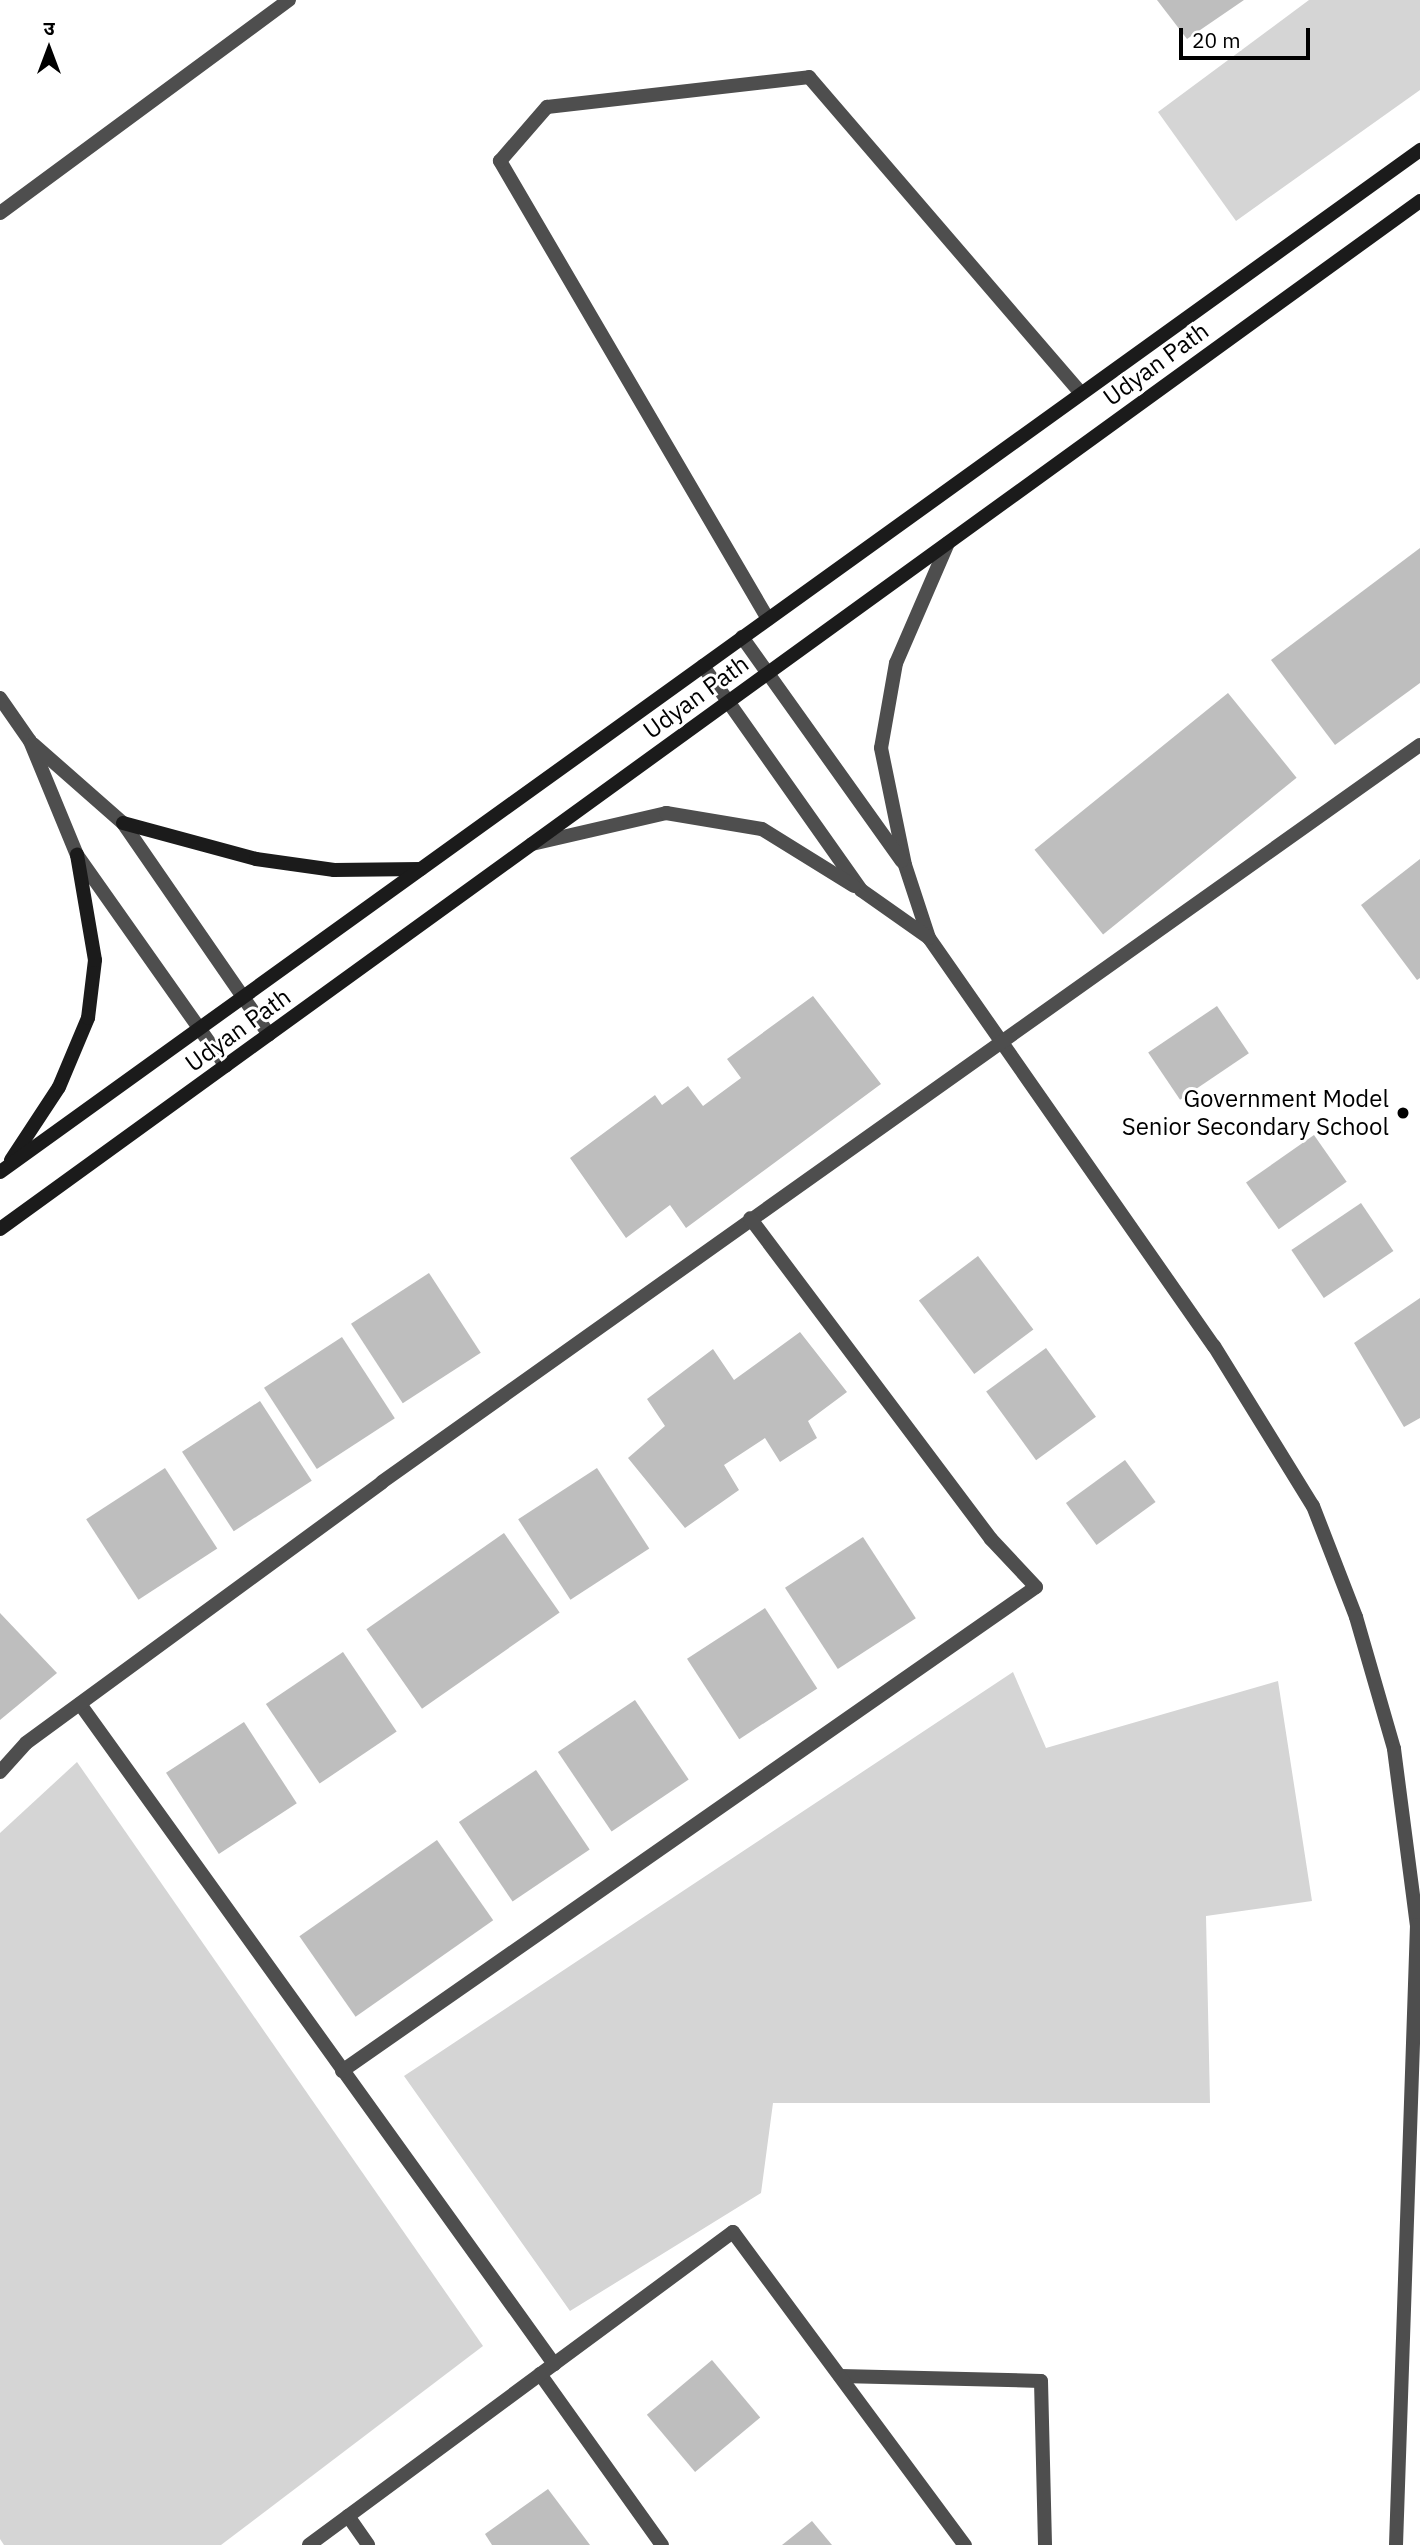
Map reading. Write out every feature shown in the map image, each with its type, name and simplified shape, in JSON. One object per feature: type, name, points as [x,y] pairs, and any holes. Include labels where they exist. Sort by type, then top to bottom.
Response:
[{"type":"main road","name":"Udyan Path","points":[[3,1170],[1420,150]]},
{"type":"main road","name":"Udyan Path","points":[[0,1229],[1420,201]]},
{"type":"main road","points":[[123,823],[256,859],[334,870],[421,869]]},
{"type":"main road","points":[[3,1170],[59,1087],[88,1017],[95,960],[77,855]]},
{"type":"street","points":[[0,213],[289,0]]},
{"type":"street","points":[[768,619],[500,161],[547,107],[810,77],[1081,393]]},
{"type":"street","points":[[948,543],[896,663],[881,748],[905,865],[929,938],[1214,1346],[1313,1506],[1356,1617],[1394,1749],[1417,1925],[1413,2258],[1396,2545]]},
{"type":"street","points":[[742,637],[905,865]]},
{"type":"street","points":[[703,666],[861,890]]},
{"type":"street","points":[[0,698],[30,741],[77,855],[226,1066]]},
{"type":"street","points":[[30,741],[123,823],[269,1035]]},
{"type":"street","points":[[0,1772],[26,1743],[750,1218],[1420,745]]},
{"type":"street","points":[[530,845],[666,813],[762,830],[861,890],[929,938]]},
{"type":"street","points":[[342,2071],[1036,1587],[991,1539],[750,1218]]},
{"type":"street","points":[[80,1704],[554,2364]]},
{"type":"street","points":[[309,2545],[733,2232],[965,2545]]},
{"type":"street","points":[[540,2374],[662,2545]]},
{"type":"street","points":[[840,2376],[1041,2381],[1045,2545]]},
{"type":"street","points":[[348,2516],[368,2545]]},
{"type":"shaded area","points":[[1309,0],[1420,0],[1420,90],[1236,221],[1158,112]]},
{"type":"shaded area","points":[[1013,1672],[1046,1748],[1278,1681],[1312,1901],[1206,1916],[1210,2103],[773,2103],[761,2193],[570,2311],[404,2076]]},
{"type":"shaded area","points":[[77,1762],[483,2346],[221,2545],[4,2545],[0,2539],[0,1833]]},
{"type":"building","points":[[1157,0],[1244,0],[1187,39]]},
{"type":"building","points":[[1420,548],[1420,683],[1335,745],[1271,660]]},
{"type":"building","points":[[1228,693],[1297,778],[1103,934],[1034,850]]},
{"type":"building","points":[[1420,859],[1420,978],[1417,980],[1361,905]]},
{"type":"building","points":[[813,996],[881,1084],[686,1228],[670,1205],[626,1238],[570,1158],[655,1095],[662,1105],[688,1086],[703,1106],[741,1078],[727,1059]]},
{"type":"building","points":[[1217,1006],[1249,1053],[1180,1100],[1148,1052]]},
{"type":"building","points":[[1314,1135],[1347,1182],[1279,1229],[1246,1183]]},
{"type":"building","points":[[1361,1203],[1393,1251],[1324,1298],[1291,1250]]},
{"type":"building","points":[[978,1256],[1033,1329],[974,1374],[919,1301]]},
{"type":"building","points":[[429,1273],[481,1353],[403,1403],[351,1324]]},
{"type":"building","points":[[1420,1298],[1420,1418],[1404,1427],[1354,1343]]},
{"type":"building","points":[[800,1332],[847,1392],[808,1421],[817,1438],[780,1462],[765,1438],[724,1465],[739,1490],[685,1528],[628,1458],[665,1426],[647,1399],[713,1349],[734,1380]]},
{"type":"building","points":[[342,1337],[395,1418],[317,1469],[264,1388]]},
{"type":"building","points":[[1046,1348],[1096,1417],[1036,1460],[986,1391]]},
{"type":"building","points":[[260,1401],[312,1481],[234,1531],[182,1452]]},
{"type":"building","points":[[1125,1460],[1156,1502],[1097,1545],[1066,1503]]},
{"type":"building","points":[[165,1468],[217,1549],[138,1600],[86,1519]]},
{"type":"building","points":[[597,1468],[649,1549],[570,1600],[518,1519]]},
{"type":"building","points":[[504,1533],[560,1612],[422,1709],[366,1629]]},
{"type":"building","points":[[863,1537],[916,1618],[838,1669],[785,1588]]},
{"type":"building","points":[[765,1608],[817,1689],[739,1739],[687,1659]]},
{"type":"building","points":[[0,1613],[57,1673],[0,1720]]},
{"type":"building","points":[[343,1652],[397,1732],[320,1784],[266,1704]]},
{"type":"building","points":[[635,1700],[689,1780],[612,1832],[558,1752]]},
{"type":"building","points":[[244,1722],[297,1803],[219,1854],[166,1773]]},
{"type":"building","points":[[536,1770],[590,1850],[513,1902],[459,1822]]},
{"type":"building","points":[[437,1840],[493,1920],[356,2017],[299,1936]]},
{"type":"building","points":[[712,2360],[760,2417],[695,2472],[647,2415]]},
{"type":"building","points":[[548,2489],[590,2545],[492,2545],[485,2534]]},
{"type":"building","points":[[812,2521],[832,2545],[782,2545]]},
{"type":"place","name":"Government Model Senior Secondary School","points":[[1403,1113]]}]
